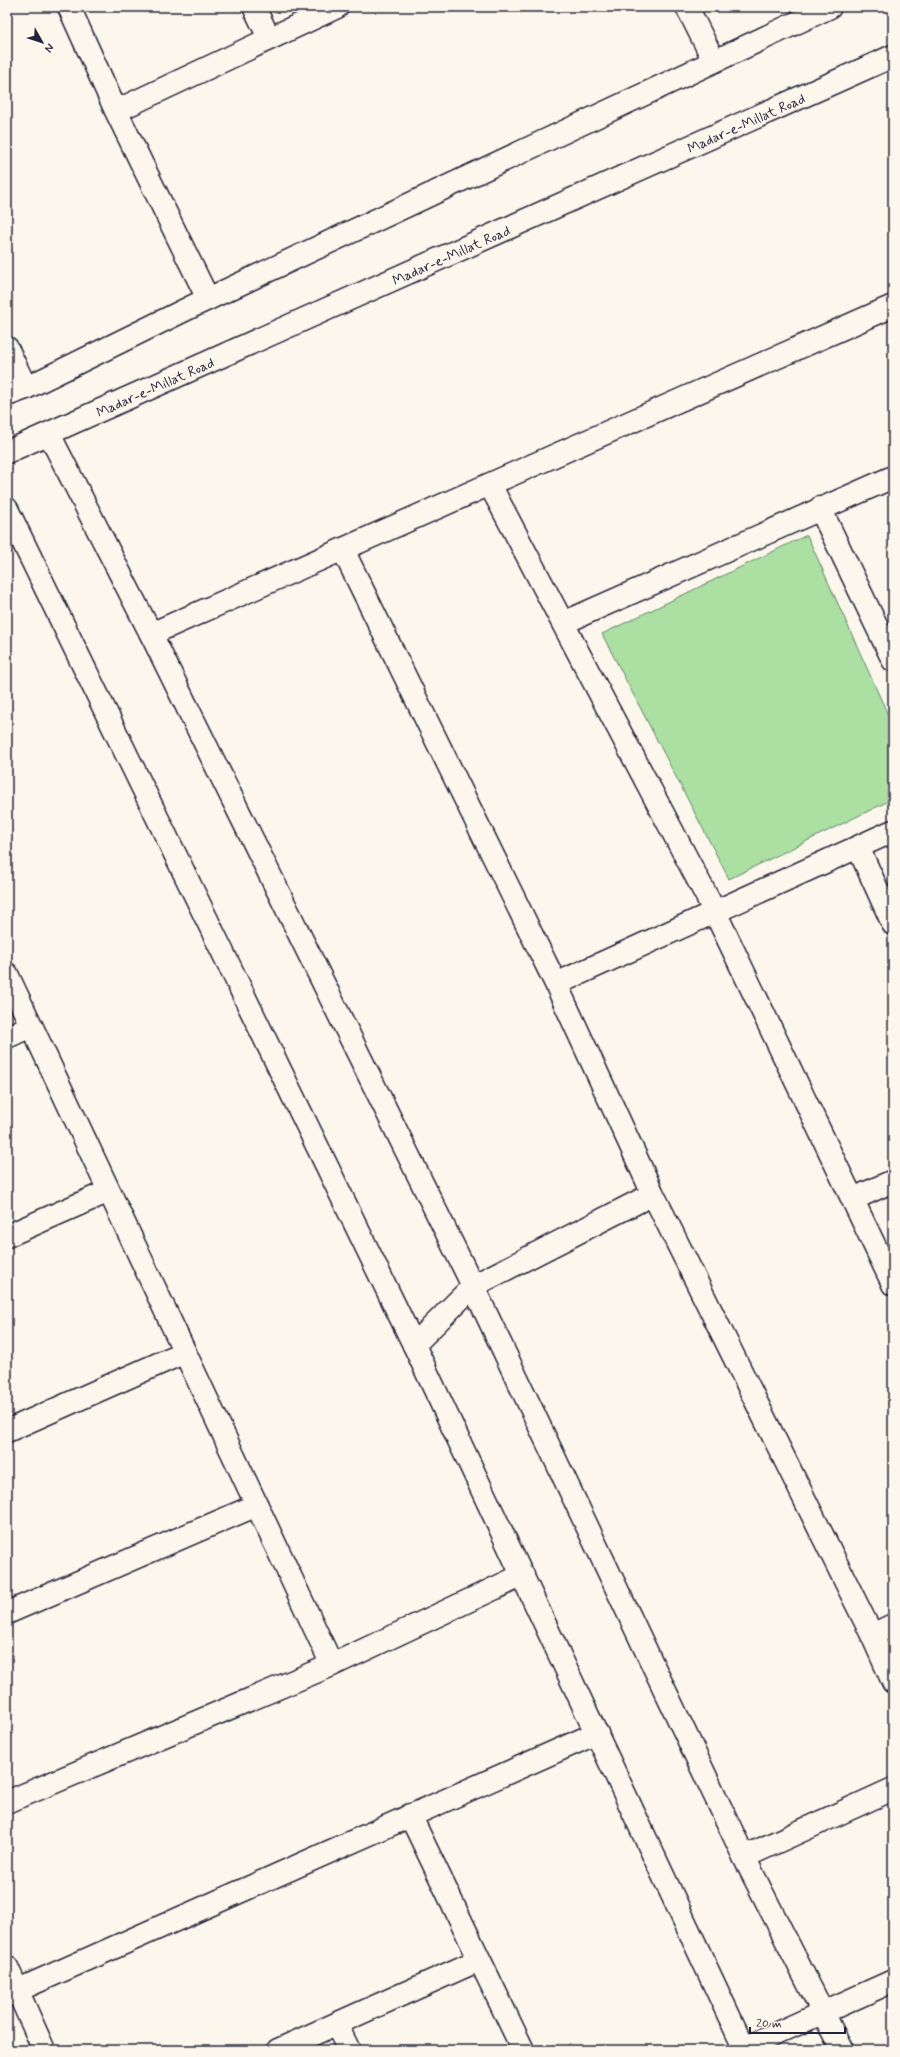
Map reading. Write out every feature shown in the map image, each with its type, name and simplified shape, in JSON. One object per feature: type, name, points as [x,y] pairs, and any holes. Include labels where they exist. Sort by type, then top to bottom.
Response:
[{"type":"street","points":[[69,7],[116,111],[208,299]]},
{"type":"street","points":[[254,7],[269,38]]},
{"type":"street","points":[[116,111],[337,7]]},
{"type":"street","points":[[687,7],[714,61]]},
{"type":"street","points":[[7,348],[17,392],[208,299],[830,7]]},
{"type":"street","name":"Madar-e-Millat Road","points":[[7,452],[893,56]]},
{"type":"street","points":[[150,634],[893,306]]},
{"type":"street","points":[[49,434],[150,634],[473,1286],[744,1857],[842,2050]]},
{"type":"street","points":[[563,623],[893,477]]},
{"type":"street","points":[[490,485],[715,912],[893,1284]]},
{"type":"street","points":[[820,508],[892,654]]},
{"type":"street","points":[[7,509],[414,1345],[744,2049],[893,1980]]},
{"type":"street","points":[[343,550],[556,984],[653,1194],[872,1635],[893,1682]]},
{"type":"street","points":[[556,984],[893,831]]},
{"type":"street","points":[[858,847],[893,924]]},
{"type":"street","points":[[7,974],[332,1665]]},
{"type":"street","points":[[7,1037],[31,1026]]},
{"type":"street","points":[[853,1199],[893,1181]]},
{"type":"street","points":[[7,1236],[109,1191]]},
{"type":"street","points":[[414,1345],[473,1286],[653,1194]]},
{"type":"street","points":[[7,1432],[185,1352]]},
{"type":"street","points":[[7,1613],[257,1505]]},
{"type":"street","points":[[7,1802],[332,1665],[523,1575]]},
{"type":"street","points":[[872,1635],[893,1625]]},
{"type":"street","points":[[12,1992],[597,1733]]},
{"type":"street","points":[[744,1857],[893,1789]]},
{"type":"street","points":[[410,1815],[523,2050]]},
{"type":"street","points":[[278,2050],[479,1960]]},
{"type":"street","points":[[7,1967],[12,1992],[44,2050]]},
{"type":"street","points":[[336,2024],[349,2050]]},
{"type":"green space","points":[[807,535],[893,726],[893,799],[729,879],[602,634]]}]
